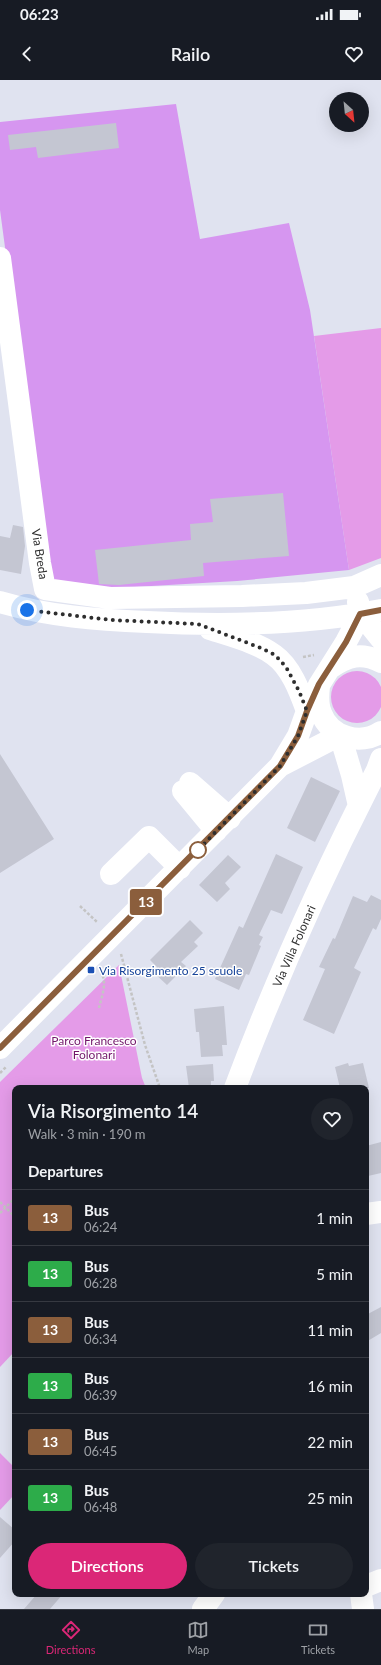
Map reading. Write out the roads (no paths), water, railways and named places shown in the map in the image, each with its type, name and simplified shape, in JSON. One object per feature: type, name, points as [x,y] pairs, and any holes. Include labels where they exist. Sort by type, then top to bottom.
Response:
[{"type":"street","name":"Via Breda","points":[[0,258],[40,563],[45,589],[80,595],[117,598],[242,596],[306,593],[354,587],[381,575]]},
{"type":"street","points":[[354,587],[371,612],[381,639]]},
{"type":"street","points":[[0,602],[27,610],[111,620],[198,624],[260,623],[371,612]]},
{"type":"street","points":[[0,1048],[280,766],[298,736],[307,711],[325,676],[346,642],[371,612]]},
{"type":"street","points":[[198,624],[261,648],[275,655],[286,667],[299,691],[307,711]]},
{"type":"street","points":[[381,662],[368,657],[354,656],[341,660],[325,676],[317,699],[321,714],[328,726],[340,735],[364,739],[381,732]]},
{"type":"street","points":[[280,766],[340,735]]},
{"type":"street","points":[[340,735],[352,775],[359,806]]},
{"type":"street","name":"Via Villa Folonari","points":[[236,1085],[281,972],[381,759]]},
{"type":"street","points":[[186,787],[223,824]]},
{"type":"street","points":[[111,874],[149,837],[180,868]]},
{"type":"street","points":[[369,1214],[381,1212]]},
{"type":"street","points":[[369,1585],[381,1580]]},
{"type":"street","points":[[204,1609],[212,1597]]},
{"type":"street","points":[[361,1597],[363,1609]]},
{"type":"place","name":"Via Risorgimento 25 scuole","points":[[91,970]]},
{"type":"park label","name":"Parco Francesco Folonari","points":[[94,1047]]}]
